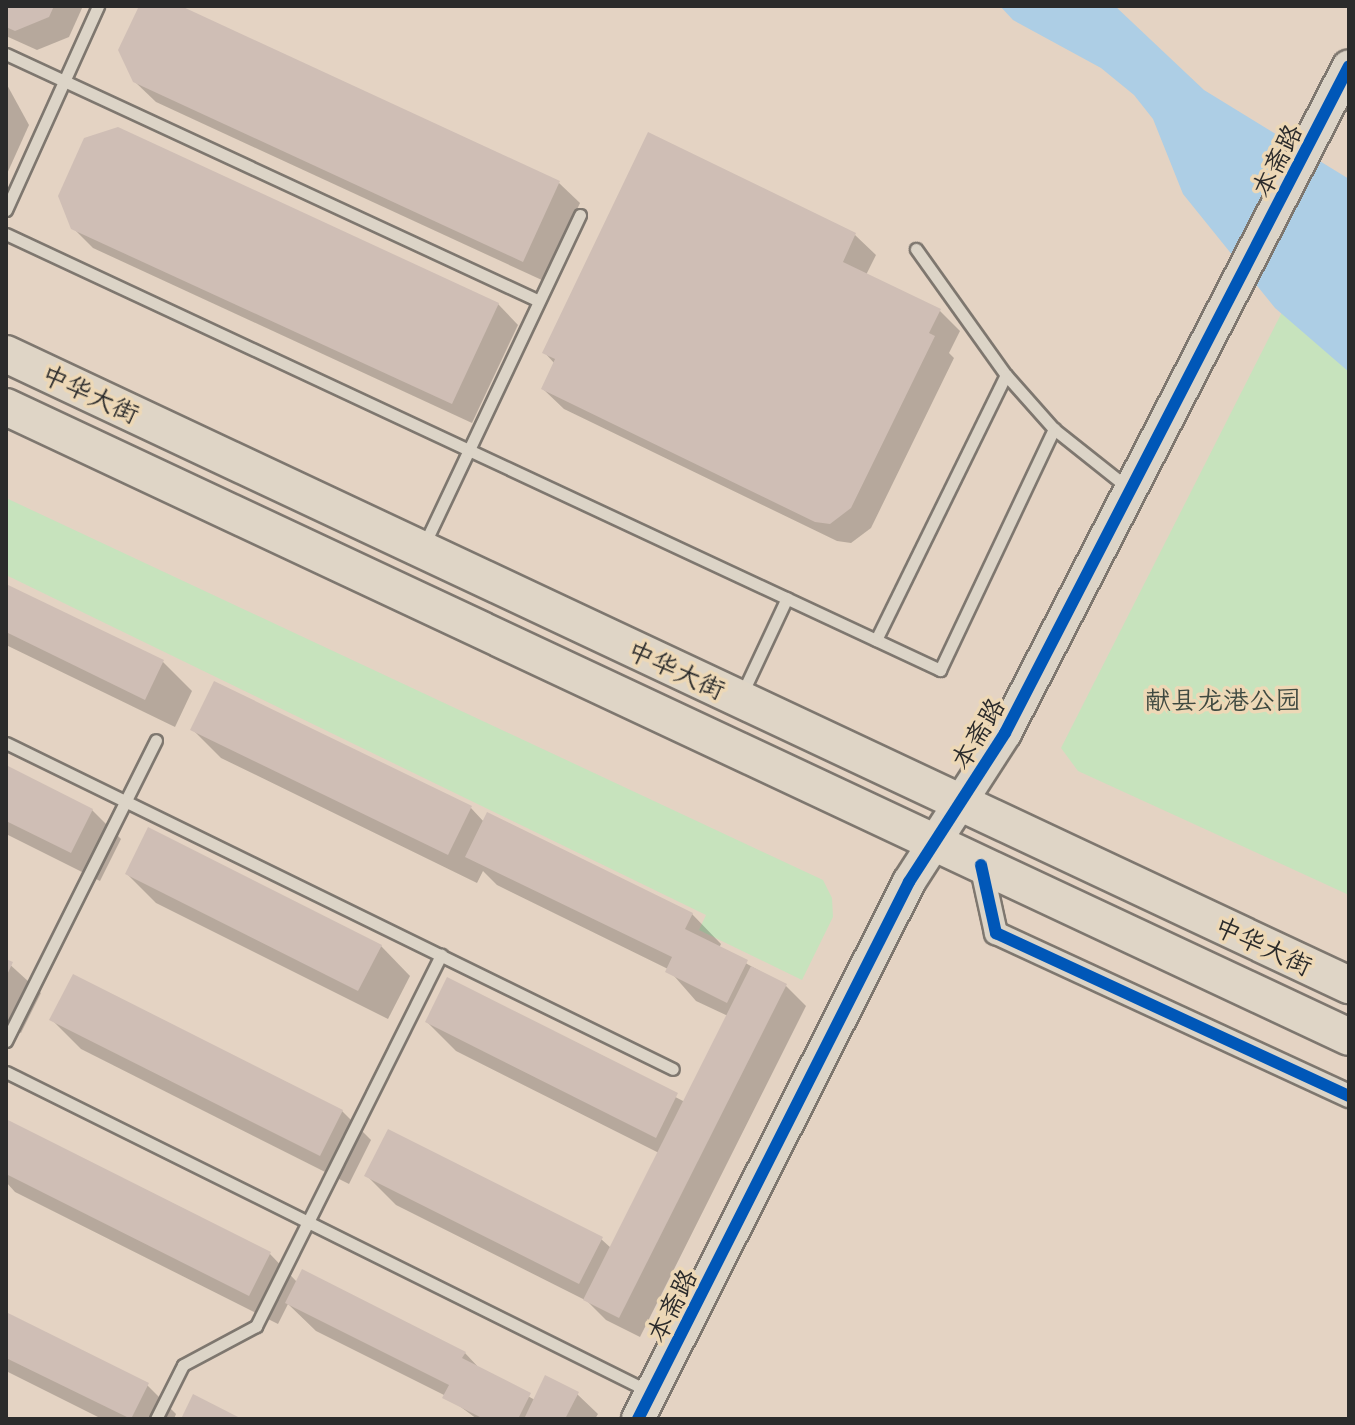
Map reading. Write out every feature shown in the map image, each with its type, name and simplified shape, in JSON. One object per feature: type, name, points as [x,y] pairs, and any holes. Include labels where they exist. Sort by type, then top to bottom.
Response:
[{"type":"main road","name":"中华大街","points":[[6,354],[1349,985]]},
{"type":"main road","name":"中华大街","points":[[6,407],[1349,1037]]},
{"type":"street","name":"本斋路","points":[[642,1412],[909,882],[1005,733],[1349,66]]},
{"type":"street","points":[[981,865],[996,933],[1349,1096]]},
{"type":"lane","points":[[6,210],[98,6]]},
{"type":"lane","points":[[6,54],[539,301]]},
{"type":"lane","points":[[422,549],[580,215]]},
{"type":"lane","points":[[6,234],[940,670],[1054,429]]},
{"type":"lane","points":[[916,249],[1006,375],[1054,429],[1131,490]]},
{"type":"lane","points":[[876,640],[1006,375]]},
{"type":"lane","points":[[740,698],[787,598]]},
{"type":"lane","points":[[6,1041],[156,740]]},
{"type":"lane","points":[[6,743],[673,1069]]},
{"type":"lane","points":[[156,1419],[183,1365],[256,1326],[441,955]]},
{"type":"lane","points":[[6,1072],[308,1222],[642,1412]]},
{"type":"green space","name":"献县龙港公园","points":[[1349,180],[1349,895],[1078,771],[1061,748]]},
{"type":"green space","points":[[6,498],[823,880],[832,898],[833,917],[802,980],[699,930],[706,915],[6,575]]},
{"type":"water","points":[[1000,6],[1115,6],[1204,90],[1349,179],[1349,372],[1275,308],[1183,194],[1153,119],[1134,95],[1101,68],[1013,20]]},
{"type":"building","points":[[6,6],[54,6],[49,17],[15,31],[6,27]]},
{"type":"building","points":[[139,6],[181,6],[560,181],[523,262],[133,82],[118,50]]},
{"type":"building","points":[[118,127],[499,303],[452,404],[71,229],[58,196],[84,138]]},
{"type":"building","points":[[648,132],[856,233],[843,262],[941,309],[929,333],[935,336],[851,508],[830,524],[815,522],[541,389],[555,359],[542,353]]},
{"type":"building","points":[[6,584],[164,660],[145,700],[6,632]]},
{"type":"building","points":[[214,681],[472,806],[448,855],[190,730]]},
{"type":"building","points":[[6,765],[93,809],[71,853],[6,821]]},
{"type":"building","points":[[487,812],[693,913],[685,929],[748,960],[727,1003],[665,972],[672,957],[465,857]]},
{"type":"building","points":[[148,827],[382,945],[358,991],[125,874]]},
{"type":"building","points":[[6,959],[13,962],[6,977]]},
{"type":"building","points":[[751,966],[787,984],[619,1318],[583,1300]]},
{"type":"building","points":[[73,974],[343,1110],[320,1156],[49,1020]]},
{"type":"building","points":[[447,977],[678,1093],[656,1138],[425,1022]]},
{"type":"building","points":[[6,1119],[271,1252],[249,1296],[6,1174]]},
{"type":"building","points":[[388,1129],[603,1237],[579,1284],[364,1176]]},
{"type":"building","points":[[302,1269],[466,1352],[462,1358],[531,1393],[518,1419],[484,1419],[442,1398],[449,1385],[285,1303]]},
{"type":"building","points":[[6,1312],[149,1383],[131,1419],[6,1358]]},
{"type":"building","points":[[545,1375],[579,1392],[565,1419],[524,1419]]},
{"type":"building","points":[[193,1394],[242,1419],[181,1419]]},
{"type":"cycle path","points":[[638,1419],[909,882],[1005,733],[1349,66]]},
{"type":"cycle path","points":[[981,865],[996,933],[1349,1096]]}]
